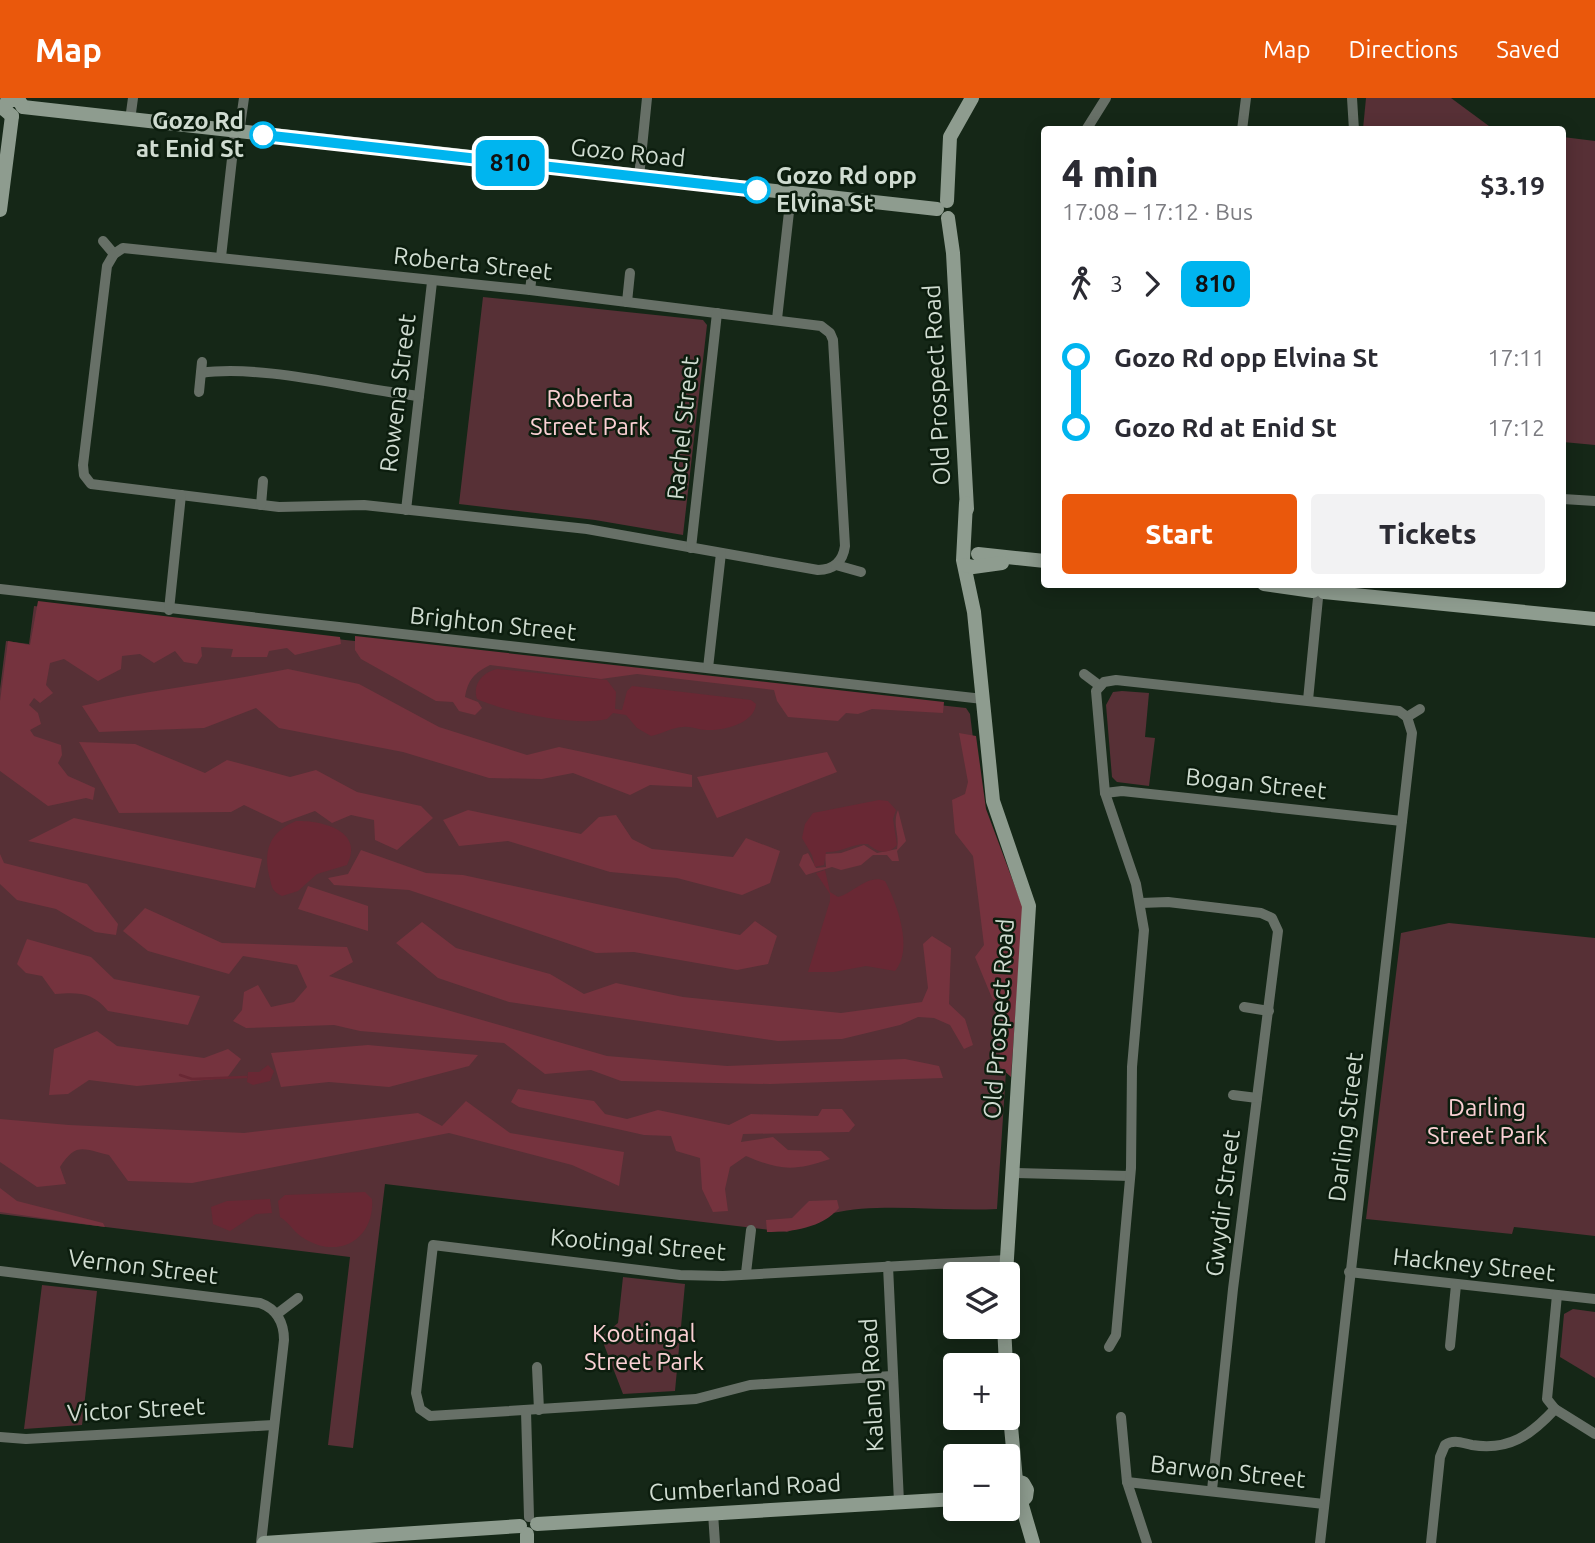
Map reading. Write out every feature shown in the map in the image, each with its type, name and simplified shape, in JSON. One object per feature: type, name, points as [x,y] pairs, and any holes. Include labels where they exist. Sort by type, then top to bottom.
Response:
[{"type":"street","points":[[130,120],[133,98]]},
{"type":"street","points":[[221,257],[244,98]]},
{"type":"street","points":[[639,177],[647,98]]},
{"type":"street","name":"Old Prospect Road","points":[[972,98],[950,138],[944,209],[953,253],[966,503],[993,801],[1029,906],[1007,1262]]},
{"type":"street","points":[[1088,126],[1106,98]]},
{"type":"street","points":[[1242,126],[1245,98]]},
{"type":"street","points":[[1352,98],[1354,126]]},
{"type":"street","name":"Gozo Road","points":[[0,210],[17,111],[130,120],[944,209]]},
{"type":"street","points":[[777,319],[791,194]]},
{"type":"street","points":[[103,241],[114,254],[107,266],[83,465],[84,475],[96,486],[261,505],[364,505],[587,529],[818,570],[836,565],[861,572]]},
{"type":"street","name":"Roberta Street","points":[[114,254],[129,248],[221,257],[432,282],[530,290],[830,327],[833,340],[845,546],[843,556],[836,565]]},
{"type":"street","points":[[627,302],[630,273]]},
{"type":"street","points":[[530,290],[532,274]]},
{"type":"street","name":"Rowena Street","points":[[406,510],[432,282]]},
{"type":"street","name":"Rachel Street","points":[[691,548],[717,313]]},
{"type":"street","points":[[198,392],[201,368],[309,379],[419,396]]},
{"type":"street","points":[[261,505],[263,481]]},
{"type":"street","points":[[169,610],[181,495]]},
{"type":"street","points":[[1566,499],[1595,501]]},
{"type":"street","points":[[708,668],[721,553]]},
{"type":"street","points":[[973,559],[1041,561]]},
{"type":"street","points":[[1286,588],[1319,594],[1595,619]]},
{"type":"street","name":"Brighton Street","points":[[0,589],[983,699]]},
{"type":"street","points":[[1308,700],[1319,594]]},
{"type":"street","points":[[1084,674],[1100,686]]},
{"type":"street","points":[[1109,1347],[1116,1335],[1130,1176],[1132,1059],[1144,953],[1141,903],[1105,793],[1095,696],[1100,686],[1116,680],[1392,708],[1407,717],[1420,709]]},
{"type":"street","name":"Darling Street","points":[[1320,1543],[1412,733],[1407,717]]},
{"type":"street","name":"Bogan Street","points":[[1105,793],[1122,791],[1402,821]]},
{"type":"street","name":"Gwydir Street","points":[[1141,903],[1168,902],[1261,913],[1280,919],[1212,1490]]},
{"type":"street","points":[[1244,1007],[1269,1011]]},
{"type":"street","points":[[1233,1095],[1257,1098]]},
{"type":"street","points":[[1012,1172],[1130,1176]]},
{"type":"street","points":[[746,1273],[751,1230]]},
{"type":"street","name":"Kootingal Street","points":[[422,1411],[416,1393],[433,1245],[680,1275],[888,1266],[943,1266]]},
{"type":"street","name":"Kalang Road","points":[[888,1266],[899,1502]]},
{"type":"street","name":"Vernon Street","points":[[0,1271],[260,1303],[277,1314]]},
{"type":"street","name":"Hackney Street","points":[[1349,1272],[1595,1299]]},
{"type":"street","points":[[1450,1346],[1456,1285]]},
{"type":"street","points":[[1557,1295],[1546,1392],[1555,1409],[1595,1434]]},
{"type":"street","points":[[263,1543],[284,1340],[283,1327],[277,1314],[298,1298]]},
{"type":"street","points":[[537,1367],[539,1410]]},
{"type":"street","points":[[412,1419],[422,1411],[435,1417],[695,1399],[750,1385],[892,1376]]},
{"type":"street","points":[[1431,1543],[1441,1453],[1445,1442],[1493,1446],[1517,1442],[1534,1431],[1555,1409]]},
{"type":"street","points":[[526,1411],[528,1529]]},
{"type":"street","points":[[1121,1417],[1127,1482],[1147,1543]]},
{"type":"street","name":"Victor Street","points":[[0,1437],[26,1439],[274,1425]]},
{"type":"street","name":"Barwon Street","points":[[1127,1482],[1324,1504]]},
{"type":"street","points":[[1020,1483],[1023,1483],[1027,1490],[1026,1497],[1020,1498]]},
{"type":"street","name":"Cumberland Road","points":[[263,1543],[528,1529],[713,1513],[943,1500]]},
{"type":"street","points":[[713,1513],[715,1543]]},
{"type":"street","points":[[1020,1514],[1032,1543]]},
{"type":"green space","points":[[1366,98],[1451,98],[1489,126],[1363,126]]},
{"type":"green space","points":[[1566,137],[1595,141],[1595,445],[1566,442]]},
{"type":"green space","name":"Roberta Street Park","points":[[483,297],[703,320],[707,325],[683,535],[595,520],[459,504]]},
{"type":"green space","points":[[34,606],[966,708],[970,714],[984,827],[1017,903],[997,1209],[851,1210],[827,1215],[787,1232],[385,1184],[353,1448],[328,1445],[350,1257],[0,1214],[0,689],[6,641],[29,644]]},
{"type":"green space","points":[[1113,692],[1149,693],[1145,737],[1155,738],[1149,786],[1117,782],[1112,777],[1106,705]]},
{"type":"green space","name":"Darling Street Park","points":[[1449,923],[1595,938],[1595,1236],[1514,1227],[1512,1234],[1366,1219],[1401,933]]},
{"type":"green space","name":"Kootingal Street Park","points":[[623,1277],[685,1284],[675,1391],[623,1394],[601,1337],[618,1323]]},
{"type":"green space","points":[[42,1285],[97,1291],[82,1425],[24,1429]]},
{"type":"green space","points":[[1573,1309],[1595,1312],[1595,1378],[1560,1357],[1564,1314]]},
{"type":"shaded area","points":[[38,601],[340,637],[341,644],[295,655],[287,648],[269,651],[267,657],[231,657],[233,649],[201,647],[202,656],[197,664],[184,662],[175,651],[154,663],[140,654],[122,656],[121,669],[98,681],[64,659],[50,663],[46,685],[53,693],[40,703],[34,698],[29,705],[38,713],[41,724],[30,730],[34,736],[61,745],[62,755],[58,763],[68,776],[95,788],[93,800],[86,798],[48,806],[0,771],[0,701],[8,641],[30,645]]},
{"type":"shaded area","points":[[355,636],[944,702],[943,713],[872,709],[858,714],[846,713],[838,721],[788,717],[777,701],[774,690],[637,674],[601,679],[490,665],[473,678],[466,691],[465,697],[478,702],[482,708],[475,715],[459,711],[453,702],[436,701],[361,659],[355,650]]},
{"type":"shaded area","points":[[288,669],[359,684],[439,727],[527,755],[559,747],[692,775],[692,787],[650,785],[630,795],[573,773],[542,779],[489,778],[403,752],[279,728],[256,708],[204,728],[99,732],[82,706]]},
{"type":"shaded area","points":[[497,669],[607,680],[616,692],[615,709],[622,710],[627,691],[632,686],[751,700],[756,704],[750,717],[737,725],[706,730],[679,727],[651,736],[637,728],[626,715],[613,713],[607,719],[594,721],[560,720],[505,709],[477,699],[477,684],[487,673]]},
{"type":"shaded area","points":[[959,733],[976,736],[986,809],[1023,908],[1011,1077],[999,1066],[1002,1006],[992,998],[975,957],[984,945],[973,856],[955,833],[952,800],[965,794],[968,782]]},
{"type":"shaded area","points":[[79,742],[135,744],[205,773],[227,760],[290,777],[316,770],[357,792],[421,806],[433,818],[397,850],[375,840],[374,820],[351,815],[332,823],[315,811],[282,823],[244,805],[231,812],[119,813]]},
{"type":"shaded area","points":[[827,752],[837,772],[717,818],[697,777]]},
{"type":"shaded area","points":[[879,800],[888,801],[896,810],[893,819],[897,845],[886,852],[878,851],[868,844],[826,852],[824,865],[815,867],[812,855],[802,838],[805,824],[813,813]]},
{"type":"shaded area","points":[[468,810],[581,834],[599,817],[616,815],[632,839],[652,849],[733,857],[746,838],[780,851],[770,883],[742,895],[677,878],[610,872],[508,841],[459,846],[443,820]]},
{"type":"shaded area","points":[[898,810],[906,841],[897,851],[899,861],[892,861],[887,855],[873,855],[861,865],[841,870],[832,867],[806,875],[799,865],[803,855],[808,853],[816,868],[826,867],[825,854],[841,853],[864,845],[877,853],[897,849]]},
{"type":"shaded area","points":[[74,818],[262,859],[255,888],[28,841]]},
{"type":"shaded area","points":[[296,821],[317,823],[338,830],[346,836],[351,853],[347,865],[317,874],[298,891],[282,896],[272,887],[268,852],[279,831]]},
{"type":"shaded area","points":[[361,850],[426,873],[463,875],[740,935],[755,921],[777,936],[768,964],[737,970],[634,952],[596,953],[409,890],[334,885],[328,878],[348,874]]},
{"type":"shaded area","points":[[0,854],[4,863],[87,884],[118,924],[116,935],[95,932],[56,909],[17,900],[0,884]]},
{"type":"shaded area","points":[[825,870],[830,892],[838,897],[867,881],[885,881],[902,926],[903,951],[901,962],[895,971],[866,966],[834,972],[808,972],[830,901],[830,894],[816,873]]},
{"type":"shaded area","points":[[308,886],[368,906],[368,931],[298,909]]},
{"type":"shaded area","points":[[145,908],[222,943],[347,947],[353,962],[329,976],[607,1056],[727,1066],[905,1059],[939,1066],[943,1078],[770,1084],[621,1081],[591,1070],[545,1074],[504,1043],[360,1031],[334,1025],[246,1028],[233,1021],[242,1010],[244,992],[258,985],[271,1007],[294,1002],[307,987],[297,965],[243,956],[229,974],[148,951],[123,931]]},
{"type":"shaded area","points":[[422,922],[456,948],[550,974],[584,994],[616,983],[683,997],[841,1013],[922,1002],[928,988],[923,944],[932,936],[951,948],[949,1004],[965,1019],[973,1045],[964,1049],[950,1025],[934,1018],[918,1017],[900,1025],[842,1039],[778,1041],[509,1002],[438,978],[396,943]]},
{"type":"shaded area","points":[[27,939],[91,957],[114,979],[200,996],[188,1025],[108,1011],[97,1000],[85,995],[55,994],[42,976],[26,973],[17,964]]},
{"type":"shaded area","points":[[97,1031],[117,1046],[204,1058],[228,1049],[241,1059],[227,1078],[137,1086],[89,1080],[68,1094],[49,1095],[54,1049]]},
{"type":"shaded area","points":[[368,1045],[478,1055],[469,1066],[389,1087],[329,1082],[281,1087],[271,1053]]},
{"type":"shaded area","points":[[268,1065],[274,1071],[270,1081],[253,1085],[247,1082],[248,1072],[259,1072]]},
{"type":"shaded area","points":[[518,1089],[594,1101],[605,1114],[627,1119],[658,1110],[729,1125],[751,1114],[818,1116],[822,1109],[842,1109],[855,1125],[849,1132],[743,1134],[741,1142],[773,1137],[788,1150],[821,1151],[830,1159],[788,1168],[746,1156],[730,1167],[725,1189],[728,1211],[713,1212],[702,1189],[700,1158],[676,1151],[671,1136],[644,1135],[519,1107],[511,1102]]},
{"type":"shaded area","points":[[466,1101],[510,1133],[624,1152],[619,1186],[572,1165],[449,1133],[192,1183],[128,1181],[109,1155],[81,1149],[71,1154],[60,1167],[66,1184],[37,1187],[0,1162],[0,1119],[244,1133],[418,1113],[442,1126]]},
{"type":"shaded area","points":[[0,1188],[17,1201],[103,1223],[105,1227],[0,1212]]},
{"type":"shaded area","points":[[365,1192],[372,1199],[368,1225],[353,1242],[342,1246],[318,1245],[305,1239],[280,1217],[278,1201],[285,1195]]},
{"type":"shaded area","points":[[270,1199],[272,1213],[256,1214],[230,1231],[213,1224],[211,1207],[227,1201]]},
{"type":"shaded area","points":[[837,1200],[839,1208],[824,1220],[796,1230],[767,1232],[766,1220],[792,1218],[809,1201]]},
{"type":"waterway","points":[[180,1075],[192,1079],[246,1077]]},
{"type":"bus line","name":"810","points":[[263,135],[757,190]]},
{"type":"place","name":"Gozo Rd at Enid St","points":[[263,135]]},
{"type":"place","name":"Gozo Rd opp Elvina St","points":[[757,190]]}]
